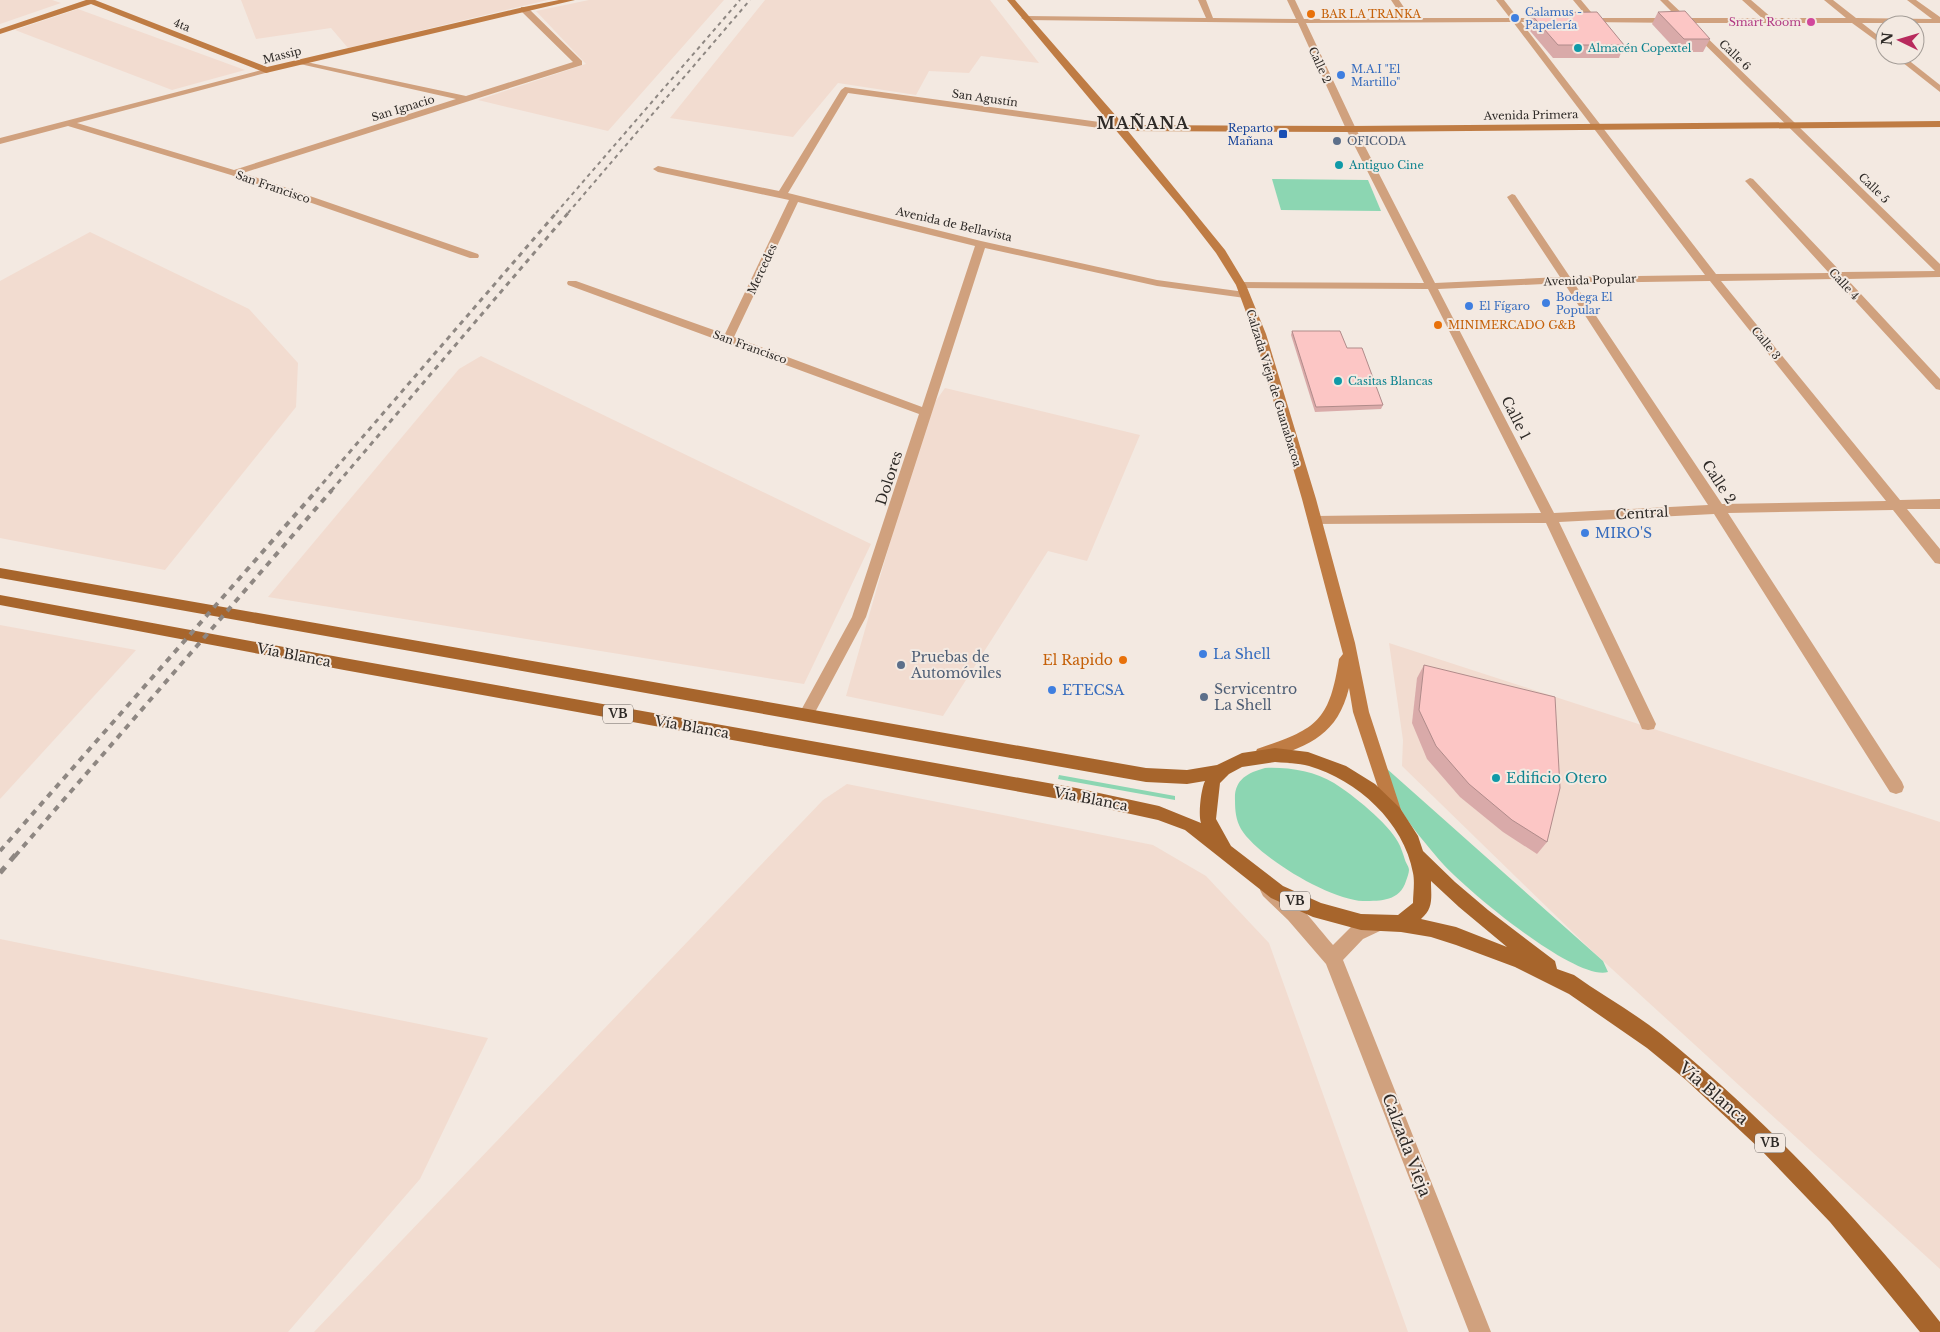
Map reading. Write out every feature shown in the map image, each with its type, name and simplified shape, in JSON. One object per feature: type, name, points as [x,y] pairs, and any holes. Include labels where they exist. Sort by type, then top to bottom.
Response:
[{"type":"main road","points":[[0,32],[91,0]]},
{"type":"main road","name":"4ta","points":[[91,0],[266,70]]},
{"type":"main road","name":"Massip","points":[[266,70],[524,9],[571,0]]},
{"type":"main road","name":"Calzada Vieja de Guanabacoa","points":[[1010,0],[1121,128],[1211,238],[1243,290],[1260,334],[1315,521],[1348,643],[1361,712],[1396,817]]},
{"type":"main road","name":"Avenida Primera","points":[[1121,128],[1351,129],[1940,124]]},
{"type":"main road","name":"Vía Blanca","points":[[0,573],[1146,775],[1187,777],[1220,771]]},
{"type":"main road","name":"Vía Blanca","points":[[0,600],[412,677],[1076,795],[1159,813],[1180,820],[1191,825],[1226,854]]},
{"type":"main road","points":[[1254,757],[1295,744],[1328,722],[1335,711],[1340,696],[1348,643]]},
{"type":"main road","name":"VB","points":[[1292,756],[1320,761],[1345,773],[1379,798],[1396,817],[1413,842],[1424,879],[1422,907],[1401,924],[1376,924],[1349,920],[1295,901],[1276,892],[1226,854],[1208,819],[1211,785],[1220,771],[1233,763],[1254,757],[1292,756]]},
{"type":"main road","name":"Vía Blanca","points":[[1419,857],[1437,877],[1464,901],[1575,987],[1653,1040],[1763,1135],[1894,1279],[1934,1332]]},
{"type":"main road","name":"Vía Blanca","points":[[1401,924],[1431,929],[1456,936],[1520,960],[1575,987]]},
{"type":"street","points":[[1202,0],[1210,19]]},
{"type":"street","name":"Calle 2","points":[[1291,0],[1351,129]]},
{"type":"street","points":[[1395,0],[1408,20]]},
{"type":"street","points":[[1500,0],[1595,126]]},
{"type":"street","points":[[1577,0],[1594,20]]},
{"type":"street","name":"Calle 6","points":[[1664,0],[1791,125]]},
{"type":"street","points":[[1746,0],[1768,20]]},
{"type":"street","points":[[1828,0],[1875,37]]},
{"type":"street","points":[[1911,0],[1940,21]]},
{"type":"street","name":"San Ignacio","points":[[234,173],[579,63],[524,9]]},
{"type":"street","points":[[1025,18],[1300,21],[1555,20]]},
{"type":"street","points":[[1575,20],[1940,21]]},
{"type":"street","points":[[300,62],[467,100]]},
{"type":"street","points":[[1910,65],[1940,89]]},
{"type":"street","name":"Massip","points":[[0,141],[71,124],[266,70]]},
{"type":"street","name":"San Agustín","points":[[782,195],[845,90],[1121,128]]},
{"type":"street","name":"San Francisco","points":[[71,124],[234,173],[474,256]]},
{"type":"street","name":"Calle 5","points":[[1791,125],[1940,270]]},
{"type":"street","name":"Calle 3","points":[[1595,126],[1712,277],[1940,559]]},
{"type":"street","name":"Calle 1","points":[[1351,129],[1550,518],[1648,724]]},
{"type":"street","name":"Avenida de Bellavista","points":[[658,169],[782,195],[982,244],[1157,283],[1243,290]]},
{"type":"street","name":"Calle 4","points":[[1750,181],[1836,276],[1940,386]]},
{"type":"street","name":"Calle 2","points":[[1512,197],[1718,509],[1896,787]]},
{"type":"street","name":"Mercedes","points":[[728,339],[795,198]]},
{"type":"street","name":"Dolores","points":[[807,714],[859,617],[982,244]]},
{"type":"street","name":"Avenida Popular","points":[[1243,290],[1432,286],[1567,280],[1940,274]]},
{"type":"street","name":"San Francisco","points":[[572,284],[728,339],[927,413]]},
{"type":"street","name":"Central","points":[[1315,521],[1550,518],[1718,509],[1940,504]]},
{"type":"street","name":"Calzada Vieja","points":[[1226,854],[1282,901],[1333,958],[1480,1332]]},
{"type":"street","points":[[1333,958],[1357,933],[1376,924]]},
{"type":"shaded area","points":[[0,0],[52,0],[61,3],[0,24]]},
{"type":"shaded area","points":[[241,0],[548,0],[348,48],[331,28],[256,39]]},
{"type":"shaded area","points":[[589,0],[724,0],[608,131],[478,100],[586,64],[536,11]]},
{"type":"shaded area","points":[[765,0],[990,0],[1039,63],[981,56],[969,73],[929,71],[916,95],[838,83],[793,137],[670,118]]},
{"type":"shaded area","points":[[78,9],[245,70],[172,90],[15,30]]},
{"type":"shaded area","points":[[90,232],[249,309],[298,363],[296,407],[165,570],[0,538],[0,281]]},
{"type":"shaded area","points":[[481,356],[871,544],[804,684],[268,597],[459,369]]},
{"type":"shaded area","points":[[945,388],[1140,435],[1087,561],[1048,551],[943,716],[846,696],[927,413]]},
{"type":"shaded area","points":[[0,625],[136,650],[0,799]]},
{"type":"shaded area","points":[[1389,643],[1940,822],[1940,1269],[1589,948],[1402,766],[1403,740]]},
{"type":"shaded area","points":[[847,784],[1153,845],[1206,876],[1269,943],[1408,1332],[314,1332],[823,800]]},
{"type":"shaded area","points":[[0,939],[488,1038],[420,1179],[288,1332],[0,1332]]},
{"type":"green space","points":[[1272,179],[1368,180],[1381,211],[1281,210]]},
{"type":"green space","points":[[1265,768],[1283,768],[1318,775],[1351,795],[1378,818],[1398,842],[1409,869],[1406,881],[1399,893],[1383,900],[1363,901],[1349,899],[1332,893],[1278,864],[1250,840],[1238,822],[1235,808],[1235,793],[1239,782],[1243,778]]},
{"type":"green space","points":[[1386,768],[1603,961],[1608,972],[1592,971],[1570,962],[1545,947],[1491,908],[1448,869],[1419,835],[1398,805]]},
{"type":"green space","points":[[1059,775],[1175,796],[1175,800],[1058,779]]},
{"type":"building","points":[[1685,11],[1710,39],[1684,39],[1658,12]]},
{"type":"building","points":[[1597,12],[1624,45],[1558,45],[1530,13]]},
{"type":"building","name":"Casitas Blancas","points":[[1292,331],[1340,331],[1347,348],[1362,348],[1383,405],[1316,407]]},
{"type":"building","name":"Edificio Otero","points":[[1424,665],[1555,697],[1560,788],[1547,842],[1512,820],[1469,784],[1436,746],[1419,710]]},
{"type":"railway","points":[[556,213],[740,0]]},
{"type":"railway","points":[[568,213],[750,0]]},
{"type":"railway","points":[[316,491],[557,212]]},
{"type":"railway","points":[[331,491],[569,212]]},
{"type":"railway","points":[[0,851],[317,490]]},
{"type":"railway","points":[[15,856],[332,490]]},
{"type":"railway","points":[[0,873],[16,854]]},
{"type":"place","name":"BAR LA TRANKA","points":[[1311,14]]},
{"type":"place","name":"Calamus - Papelería","points":[[1515,18]]},
{"type":"place","name":"Smart Room","points":[[1811,22]]},
{"type":"place","name":"Almacén Copextel","points":[[1578,48]]},
{"type":"place","name":"M.A.I \"El Martillo\"","points":[[1341,75]]},
{"type":"place","name":"Reparto Mañana","points":[[1283,134]]},
{"type":"place","name":"OFICODA","points":[[1337,141]]},
{"type":"place","name":"Antiguo Cine","points":[[1339,165]]},
{"type":"place","name":"Bodega El Popular","points":[[1546,303]]},
{"type":"place","name":"El Fígaro","points":[[1469,306]]},
{"type":"place","name":"MINIMERCADO G&B","points":[[1438,325]]},
{"type":"place","name":"Casitas Blancas","points":[[1338,381]]},
{"type":"place","name":"MIRO'S","points":[[1585,533]]},
{"type":"place","name":"La Shell","points":[[1203,654]]},
{"type":"place","name":"El Rapido","points":[[1123,660]]},
{"type":"place","name":"Pruebas de Automóviles","points":[[901,665]]},
{"type":"place","name":"ETECSA","points":[[1052,690]]},
{"type":"place","name":"Servicentro La Shell","points":[[1204,697]]},
{"type":"place","name":"Edificio Otero","points":[[1496,778]]},
{"type":"district","name":"MAÑANA","points":[[1143,123]]}]
